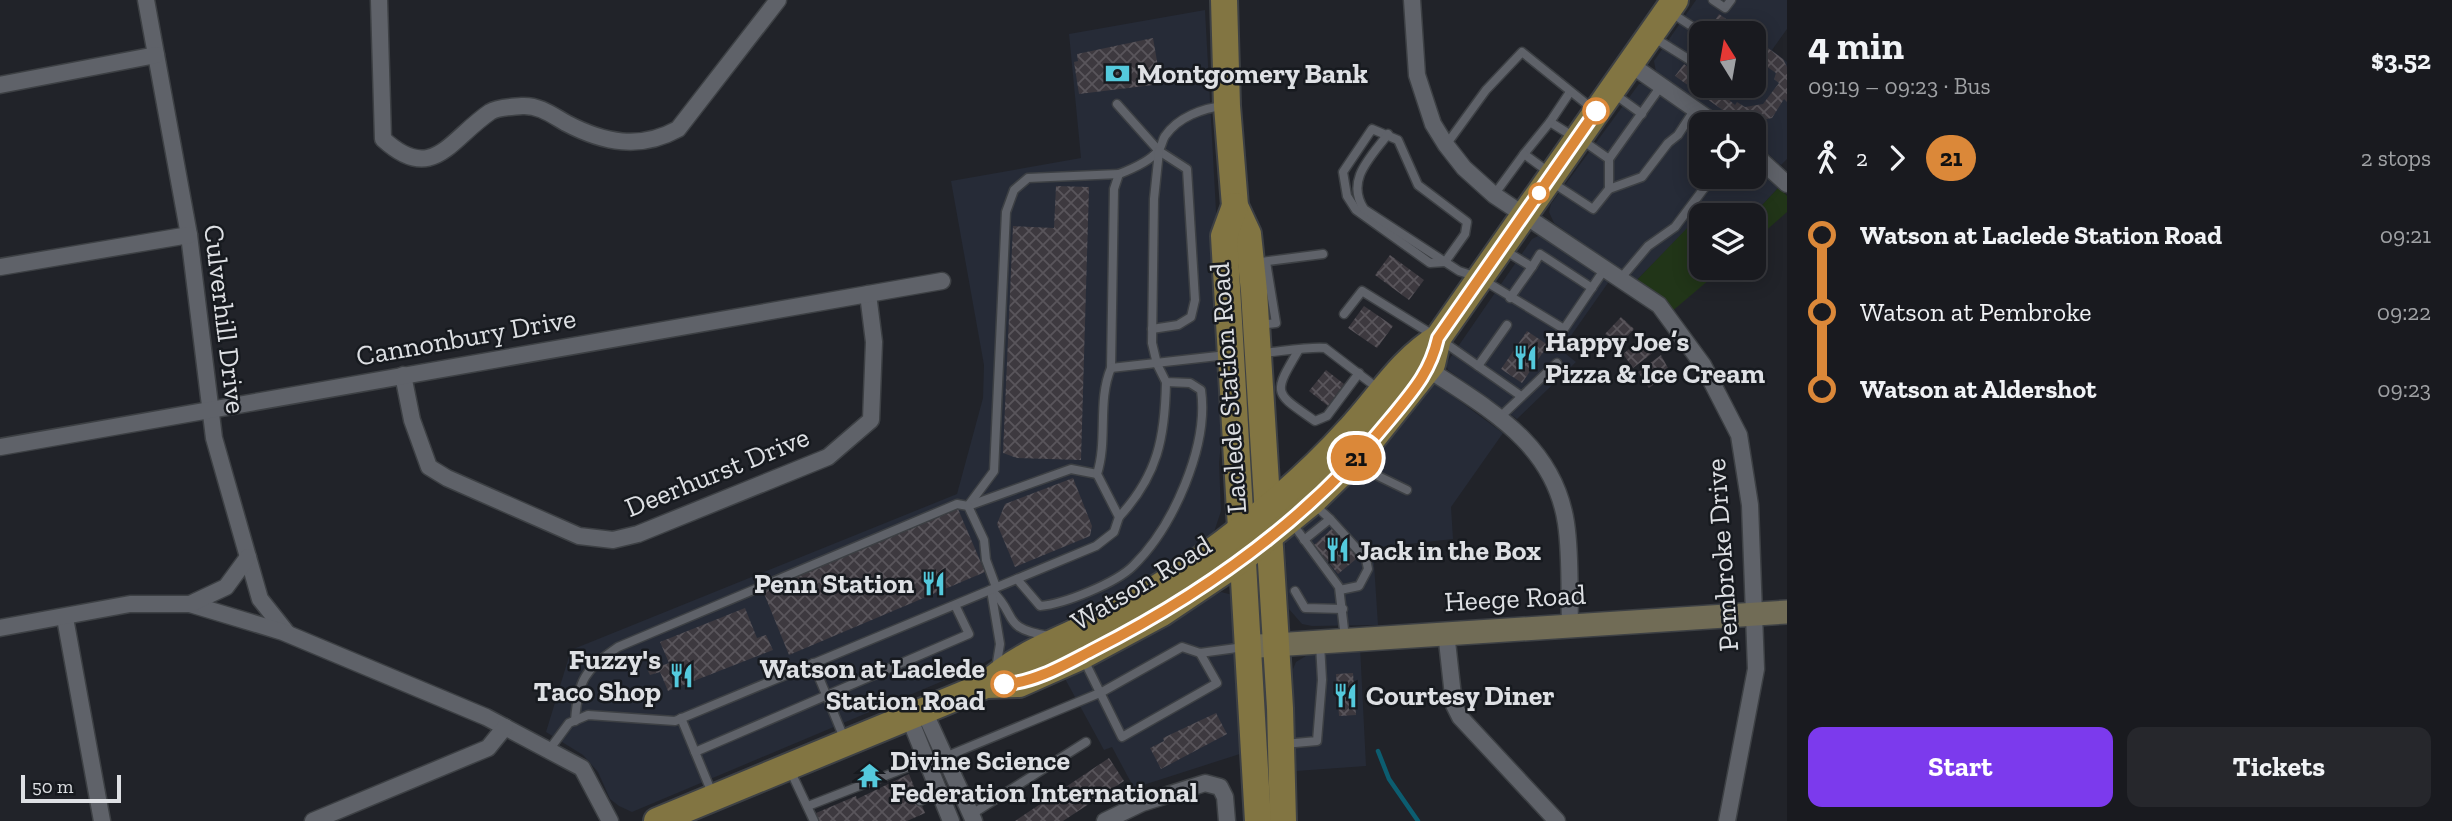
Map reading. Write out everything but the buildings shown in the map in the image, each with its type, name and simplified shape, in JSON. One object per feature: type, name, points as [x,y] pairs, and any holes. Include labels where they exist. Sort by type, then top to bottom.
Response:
[{"type":"main road","name":"Laclede Station Road","points":[[1224,0],[1227,106],[1235,206],[1259,262],[1256,325],[1276,644],[1283,821]]},
{"type":"main road","name":"Watson Road","points":[[1073,647],[1162,612],[1241,560],[1269,538],[1298,530],[1321,511],[1358,457],[1428,369],[1438,338],[1671,5]]},
{"type":"main road","name":"Laclede Station Road","points":[[1235,206],[1224,236],[1258,821]]},
{"type":"main road","name":"Watson Road","points":[[657,821],[990,682],[1019,684],[1240,531],[1267,509],[1322,458],[1383,392],[1418,349],[1438,338]]},
{"type":"main road","points":[[1263,440],[1271,453],[1286,463],[1322,458]]},
{"type":"street","name":"Culverhill Drive","points":[[146,0],[189,235],[214,438],[260,599],[287,633]]},
{"type":"street","points":[[379,0],[383,139],[402,156],[422,159],[438,156],[493,110],[523,106],[539,108],[575,127],[615,142],[637,144],[660,139],[678,129],[778,0]]},
{"type":"street","name":"Pembroke Drive","points":[[1412,0],[1417,75],[1433,124],[1446,145],[1464,168],[1494,195],[1606,267],[1659,305],[1703,365],[1739,435],[1750,505],[1756,669],[1727,821]]},
{"type":"street","points":[[0,85],[156,55]]},
{"type":"street","points":[[1630,64],[1699,112]]},
{"type":"street","points":[[1766,165],[1787,184]]},
{"type":"street","points":[[0,267],[189,235]]},
{"type":"street","name":"Cannonbury Drive","points":[[0,447],[942,281]]},
{"type":"street","name":"Deerhurst Drive","points":[[403,375],[412,420],[429,467],[579,536],[613,540],[638,534],[828,457],[871,420],[874,342],[868,294]]},
{"type":"street","points":[[1428,369],[1498,419],[1535,449],[1546,464],[1558,492],[1567,526],[1570,625]]},
{"type":"street","points":[[0,628],[130,604],[190,604],[226,587],[248,557]]},
{"type":"street","name":"Culverhill Drive","points":[[190,604],[287,633],[505,727],[587,774],[610,821]]},
{"type":"street","name":"Heege Road","points":[[1247,647],[1787,612]]},
{"type":"street","points":[[65,618],[102,821]]},
{"type":"street","points":[[1446,632],[1454,705],[1460,717],[1557,821]]},
{"type":"street","points":[[916,714],[945,758],[973,818]]},
{"type":"street","points":[[916,714],[927,762],[951,821]]},
{"type":"street","points":[[313,821],[488,748],[505,727]]},
{"type":"street","points":[[1105,821],[1142,803],[1205,783],[1220,787],[1225,797],[1227,821]]},
{"type":"lane","points":[[1713,0],[1725,8],[1731,0]]},
{"type":"lane","points":[[1671,5],[1689,21]]},
{"type":"lane","points":[[1650,35],[1689,59]]},
{"type":"lane","points":[[1446,145],[1486,90],[1522,52],[1570,92],[1642,114]]},
{"type":"lane","points":[[1609,189],[1609,159],[1661,86]]},
{"type":"lane","points":[[1494,195],[1570,92]]},
{"type":"lane","points":[[1117,104],[1159,151],[1186,169],[1195,300],[1191,317],[1178,325],[1152,329]]},
{"type":"lane","points":[[549,750],[569,723],[588,715],[675,721],[1096,546],[1114,532],[1119,517],[1139,495],[1162,446],[1166,382],[1157,364],[1152,329],[1154,199],[1159,151],[1165,136],[1182,121],[1205,107],[1227,106]]},
{"type":"lane","points":[[1524,154],[1593,209],[1609,189],[1642,177],[1668,143],[1678,135],[1695,109]]},
{"type":"lane","points":[[1550,121],[1609,159]]},
{"type":"lane","points":[[1373,129],[1398,140],[1418,185],[1467,222],[1465,234],[1445,262],[1430,263],[1356,210],[1347,197],[1343,172],[1373,129]]},
{"type":"lane","points":[[1388,134],[1358,175],[1356,197],[1364,209],[1445,262],[1480,278],[1564,329],[1606,267]]},
{"type":"lane","points":[[968,506],[994,471],[1006,212],[1014,190],[1028,178],[1119,174],[1137,167],[1159,151]]},
{"type":"lane","points":[[1119,174],[1114,189],[1111,368],[1105,382],[1103,455],[1097,474],[1119,517]]},
{"type":"lane","points":[[1621,278],[1648,246],[1675,227],[1704,189]]},
{"type":"lane","points":[[1501,248],[1532,267]]},
{"type":"lane","points":[[1259,262],[1323,254]]},
{"type":"lane","points":[[1510,298],[1540,254],[1592,288]]},
{"type":"lane","points":[[1344,314],[1362,291],[1438,338],[1521,396]]},
{"type":"lane","points":[[1478,366],[1507,325]]},
{"type":"lane","points":[[1258,353],[1298,351],[1315,346],[1325,348],[1383,392]]},
{"type":"lane","points":[[1298,351],[1280,379],[1280,391],[1284,400],[1315,421],[1327,416],[1359,373]]},
{"type":"lane","points":[[1111,368],[1230,354]]},
{"type":"lane","points":[[1498,419],[1557,363]]},
{"type":"lane","points":[[1017,579],[1040,606],[1058,604],[1133,567],[1174,510],[1189,476],[1198,440],[1203,406],[1201,390],[1190,383],[1166,382]]},
{"type":"lane","points":[[1358,457],[1374,474],[1407,490]]},
{"type":"lane","points":[[575,721],[577,695],[590,666],[618,647],[957,504],[968,506],[1071,469],[1097,474]]},
{"type":"lane","points":[[968,506],[981,531],[994,588],[1000,644],[990,682]]},
{"type":"lane","points":[[1321,511],[1366,559],[1368,569],[1359,586],[1340,590]]},
{"type":"lane","points":[[1298,530],[1340,590],[1345,639]]},
{"type":"lane","points":[[994,588],[1004,603],[1007,616],[1022,630],[1073,647],[1102,692],[1122,737],[1216,683],[1200,653]]},
{"type":"lane","points":[[1295,591],[1305,608],[1343,609]]},
{"type":"lane","points":[[695,752],[969,634],[955,605]]},
{"type":"lane","points":[[1281,744],[1317,741],[1322,680],[1320,641]]},
{"type":"lane","points":[[808,806],[927,762],[945,758],[1102,692],[1182,647],[1200,653],[1247,647]]},
{"type":"lane","points":[[813,663],[846,743]]},
{"type":"lane","points":[[681,718],[713,797]]},
{"type":"lane","points":[[973,818],[1086,742]]},
{"type":"lane","points":[[789,767],[814,821]]},
{"type":"lane","points":[[920,801],[940,793]]},
{"type":"shaded area","points":[[1696,0],[1787,0],[1787,29],[1772,50],[1787,62],[1787,159],[1781,165],[1766,152],[1766,112],[1713,112],[1693,98],[1766,98],[1766,21],[1689,21],[1689,95],[1656,72],[1654,61]]},
{"type":"shaded area","points":[[1205,10],[1226,394],[1219,463],[1221,511],[1213,535],[1158,571],[976,667],[632,812],[619,806],[610,799],[598,772],[583,755],[546,732],[571,650],[957,494],[983,398],[984,365],[951,181],[1081,158],[1069,34]]},
{"type":"shaded area","points":[[1639,84],[1646,84],[1689,113],[1689,189],[1766,189],[1766,175],[1779,187],[1764,203],[1689,203],[1689,227],[1636,281],[1554,223],[1549,212],[1551,204]]},
{"type":"shaded area","points":[[1546,236],[1610,280],[1561,350],[1576,362],[1517,419],[1448,370],[1446,364],[1532,239]]},
{"type":"shaded area","points":[[1435,383],[1503,433],[1451,507],[1453,539],[1373,548],[1378,625],[1302,624],[1289,609],[1285,546],[1287,538],[1360,471],[1393,435],[1430,384]]},
{"type":"shaded area","points":[[1221,592],[1233,595],[1246,752],[1134,788],[1112,747],[1104,750],[1063,675]]},
{"type":"shaded area","points":[[1360,646],[1366,766],[1296,771],[1293,669],[1296,662],[1314,651]]},
{"type":"green space","points":[[1779,187],[1787,196],[1787,212],[1766,230],[1766,203]]},
{"type":"green space","points":[[1689,226],[1689,280],[1709,280],[1670,313],[1636,281]]},
{"type":"waterway","points":[[1378,751],[1389,779],[1418,821]]},
{"type":"bus line","name":"21","points":[[1004,684],[1019,684],[1082,656],[1175,605],[1241,560],[1291,521],[1335,480],[1383,428],[1432,364],[1438,338],[1596,111]]},
{"type":"place","name":"Montgomery Bank","points":[[1117,73]]},
{"type":"place","name":"Happy Joe’s Pizza & Ice Cream","points":[[1525,357]]},
{"type":"place","name":"Jack in the Box","points":[[1337,550]]},
{"type":"place","name":"Penn Station","points":[[934,583]]},
{"type":"place","name":"Fuzzy's Taco Shop","points":[[681,675]]},
{"type":"place","name":"Watson at Laclede Station Road","points":[[1004,684]]},
{"type":"place","name":"Courtesy Diner","points":[[1346,695]]},
{"type":"place","name":"Divine Science Federation International","points":[[870,776]]}]
